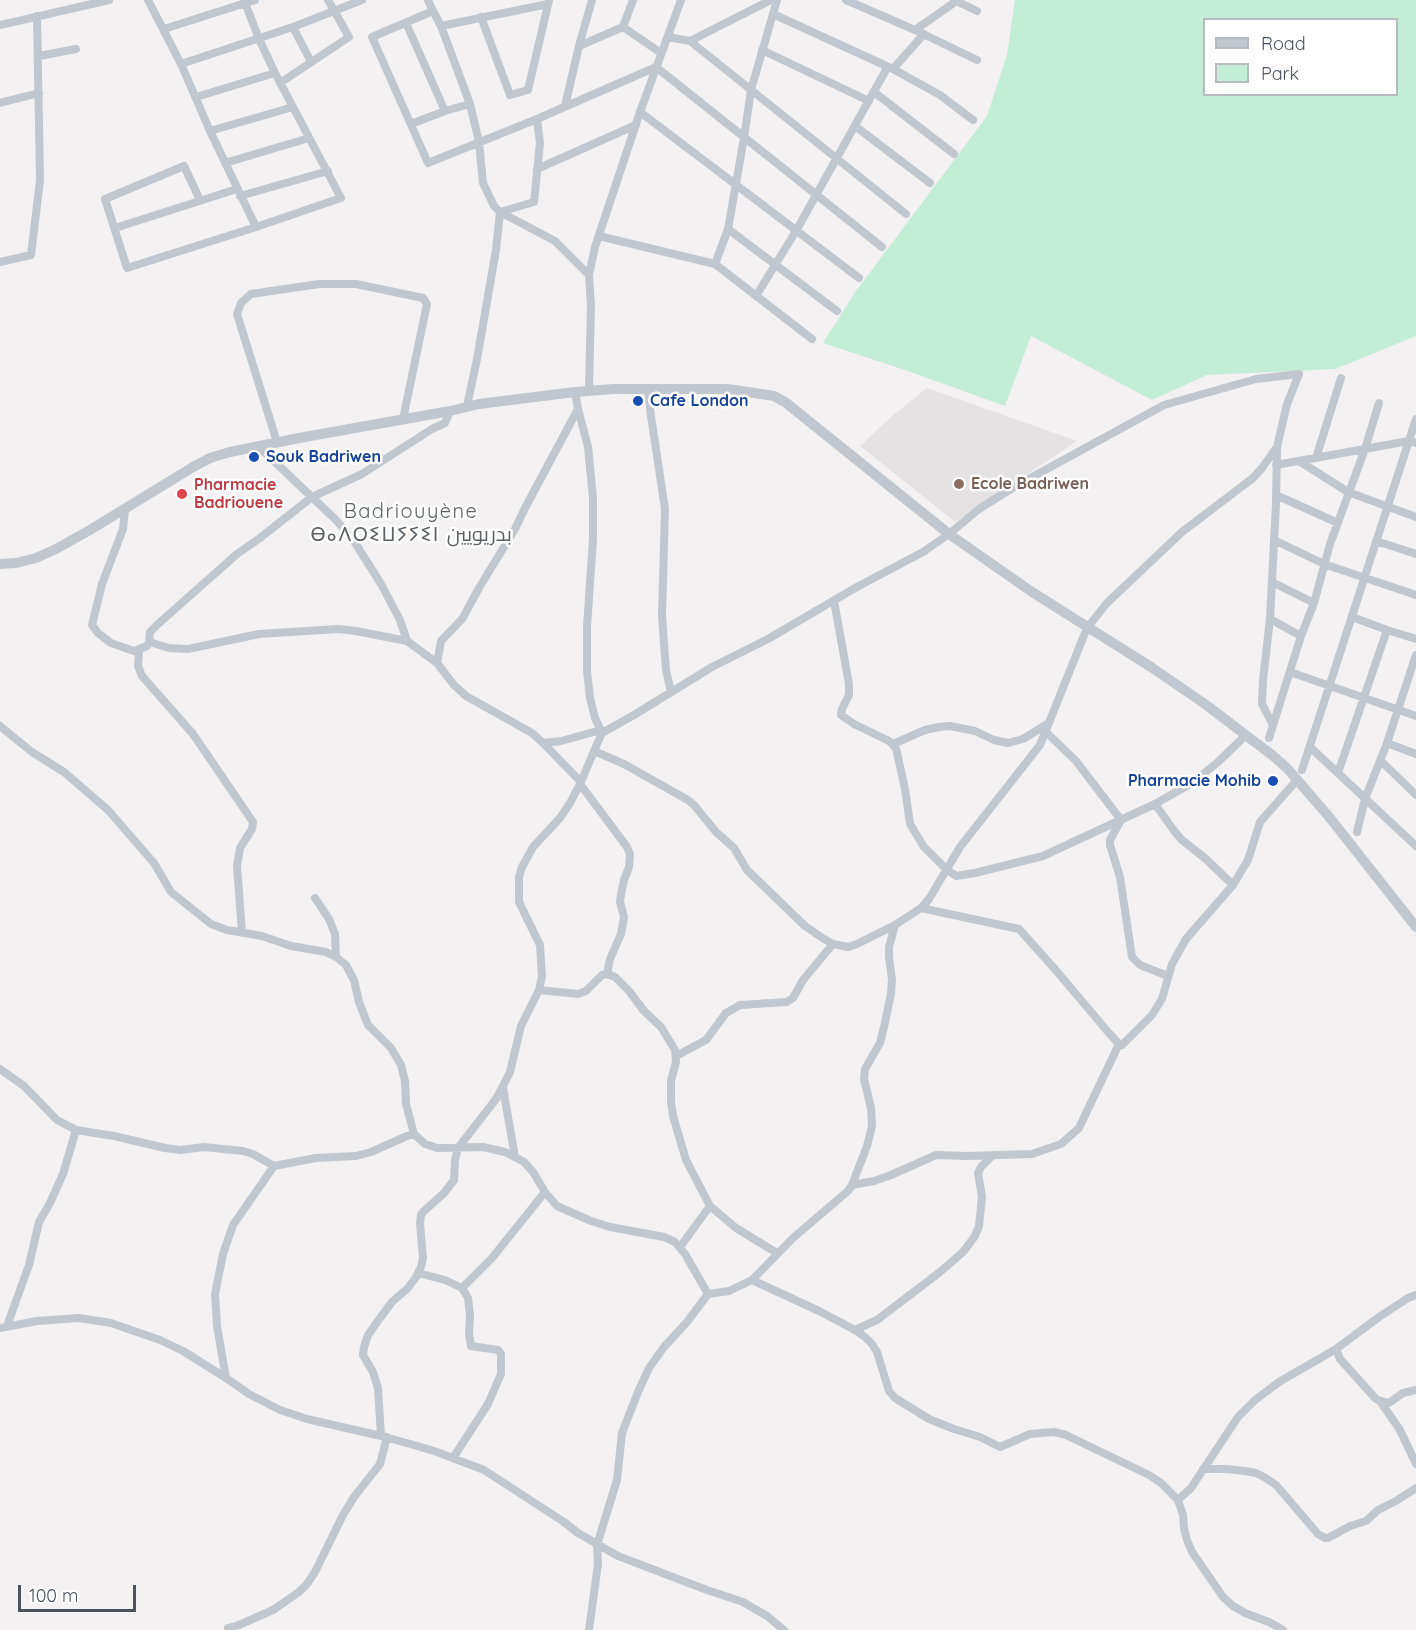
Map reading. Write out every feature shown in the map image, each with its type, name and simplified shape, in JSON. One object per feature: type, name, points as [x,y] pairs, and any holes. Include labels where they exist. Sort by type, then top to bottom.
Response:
[{"type":"street","points":[[0,25],[108,0]]},
{"type":"street","points":[[148,0],[182,64],[210,131],[256,227]]},
{"type":"street","points":[[164,29],[255,0]]},
{"type":"street","points":[[280,83],[349,37],[328,0]]},
{"type":"street","points":[[182,64],[293,27],[362,0]]},
{"type":"street","points":[[428,0],[441,26],[470,104],[479,142],[483,183],[494,206],[500,212],[555,241],[589,275]]},
{"type":"street","points":[[565,106],[592,0]]},
{"type":"street","points":[[579,46],[623,27],[633,0]]},
{"type":"street","points":[[589,391],[591,305],[589,275],[599,236],[640,112],[681,0]]},
{"type":"street","points":[[690,41],[771,0]]},
{"type":"street","points":[[715,264],[728,229],[751,90],[777,0]]},
{"type":"street","points":[[846,0],[977,60]]},
{"type":"street","points":[[915,30],[956,0],[977,11]]},
{"type":"street","points":[[200,200],[184,166],[105,200],[127,268],[341,198],[274,73],[244,2]]},
{"type":"street","points":[[441,26],[481,17],[549,2],[528,90],[510,95],[481,17]]},
{"type":"street","points":[[433,11],[372,38],[428,163],[657,67]]},
{"type":"street","points":[[773,14],[940,95],[973,120]]},
{"type":"street","points":[[0,262],[31,255],[40,180],[37,16]]},
{"type":"street","points":[[406,22],[445,111]]},
{"type":"street","points":[[293,27],[311,62]]},
{"type":"street","points":[[623,27],[661,53]]},
{"type":"street","points":[[756,296],[796,231],[874,92],[890,69],[924,34]]},
{"type":"street","points":[[668,37],[690,41],[906,214]]},
{"type":"street","points":[[39,56],[76,48]]},
{"type":"street","points":[[762,50],[869,101]]},
{"type":"street","points":[[657,67],[882,247]]},
{"type":"street","points":[[196,97],[274,73]]},
{"type":"street","points":[[874,92],[954,154]]},
{"type":"street","points":[[0,103],[39,93]]},
{"type":"street","points":[[411,124],[470,104]]},
{"type":"street","points":[[210,131],[293,107]]},
{"type":"street","points":[[640,112],[859,278]]},
{"type":"street","points":[[500,212],[534,202],[540,143],[537,119]]},
{"type":"street","points":[[537,169],[636,125]]},
{"type":"street","points":[[855,126],[930,183]]},
{"type":"street","points":[[225,164],[309,138]]},
{"type":"street","points":[[115,228],[200,200],[328,171]]},
{"type":"street","points":[[467,406],[494,261],[500,212]]},
{"type":"street","points":[[728,229],[837,311]]},
{"type":"street","points":[[599,236],[715,264],[812,339]]},
{"type":"street","points":[[277,442],[237,314],[241,303],[251,294],[319,284],[357,284],[423,298],[427,304],[403,419]]},
{"type":"street","points":[[543,743],[601,731],[923,552],[979,509],[1014,487],[1164,405],[1256,379],[1299,374],[1287,404],[1276,447],[1270,619],[1262,704],[1273,725]]},
{"type":"street","points":[[1316,459],[1341,378]]},
{"type":"street","points":[[0,564],[36,558],[90,530],[210,458],[258,446],[467,406],[575,392],[728,389],[774,396],[785,402],[949,534],[1205,704],[1300,775],[1330,818],[1416,927]]},
{"type":"street","points":[[648,390],[664,509],[662,616],[666,670],[671,692]]},
{"type":"street","points":[[228,1628],[248,1622],[273,1610],[307,1584],[343,1515],[380,1464],[384,1436],[378,1388],[374,1372],[363,1355],[368,1335],[392,1302],[408,1288],[418,1273],[423,1258],[419,1219],[454,1180],[458,1148],[502,1088],[510,1072],[521,1026],[539,990],[542,976],[541,952],[519,902],[519,877],[533,847],[560,818],[570,803],[601,731],[590,698],[587,671],[587,627],[593,539],[592,498],[588,447],[575,392]]},
{"type":"street","points":[[1269,738],[1301,636],[1314,603],[1330,544],[1365,449],[1379,403]]},
{"type":"street","points":[[437,663],[441,641],[468,610],[515,529],[578,409]]},
{"type":"street","points":[[124,509],[123,529],[102,584],[92,625],[111,643],[134,651],[147,646],[153,628],[237,554],[312,497],[362,474],[445,423],[450,411]]},
{"type":"street","points":[[1119,1044],[1124,1044],[1152,1014],[1162,999],[1168,976],[1186,939],[1233,885],[1248,860],[1260,822],[1300,775],[1387,507],[1412,442],[1416,419]]},
{"type":"street","points":[[1276,465],[1412,442]]},
{"type":"street","points":[[258,446],[348,534],[369,562],[400,620],[407,641]]},
{"type":"street","points":[[594,750],[624,764],[694,805],[716,832],[734,848],[747,870],[758,882],[805,926],[833,944],[848,947],[857,944],[895,925],[921,908],[929,899],[946,869],[992,804],[1040,745],[1088,628],[1107,603],[1182,532],[1252,478],[1276,447]]},
{"type":"street","points":[[1299,461],[1348,492],[1416,517]]},
{"type":"street","points":[[1276,495],[1338,523]]},
{"type":"street","points":[[1274,540],[1324,564],[1416,595]]},
{"type":"street","points":[[1376,541],[1416,554]]},
{"type":"street","points":[[1272,582],[1314,603]]},
{"type":"street","points":[[834,601],[849,684],[849,695],[841,715],[893,744],[897,752],[910,824],[924,847],[952,874],[962,875],[1043,856],[1155,804],[1192,783],[1245,736]]},
{"type":"street","points":[[1352,617],[1416,639]]},
{"type":"street","points":[[1270,619],[1301,636]]},
{"type":"street","points":[[149,642],[169,648],[188,649],[259,634],[330,629],[356,631],[407,641],[437,663],[466,696],[521,727],[543,743],[580,783],[627,847],[630,855],[629,867],[620,902],[624,917],[621,934],[610,959],[607,974]]},
{"type":"street","points":[[1338,773],[1387,630]]},
{"type":"street","points":[[139,650],[138,666],[142,676],[193,734],[253,822],[252,829],[240,848],[237,866],[242,932]]},
{"type":"street","points":[[1357,832],[1365,799],[1381,761],[1398,709],[1412,678],[1416,655]]},
{"type":"street","points":[[1290,672],[1416,716]]},
{"type":"street","points":[[0,726],[32,752],[64,772],[108,810],[154,863],[171,892],[211,924],[220,928],[262,936],[291,946],[326,952],[346,965],[368,1025],[391,1048],[401,1065],[405,1081],[406,1104],[414,1134],[424,1144],[445,1149],[483,1147],[515,1156],[533,1172],[557,1206],[610,1227],[664,1237],[675,1242],[691,1263],[708,1294]]},
{"type":"street","points":[[893,744],[925,730],[939,727],[950,726],[975,731],[994,740],[1008,743],[1023,739],[1047,727]]},
{"type":"street","points":[[1047,727],[1121,820]]},
{"type":"street","points":[[1387,743],[1416,754]]},
{"type":"street","points":[[1310,747],[1416,846]]},
{"type":"street","points":[[1381,761],[1415,792]]},
{"type":"street","points":[[1155,804],[1174,832],[1233,885]]},
{"type":"street","points":[[1121,820],[1110,840],[1110,845],[1120,877],[1132,957],[1140,965],[1168,976]]},
{"type":"street","points":[[315,898],[329,919],[335,934],[336,957]]},
{"type":"street","points":[[921,908],[1019,929],[1119,1044]]},
{"type":"street","points":[[590,1630],[598,1564],[597,1545],[617,1480],[622,1433],[649,1368],[708,1294],[729,1291],[752,1281],[777,1253],[852,1185],[872,1126],[871,1108],[864,1078],[865,1069],[880,1043],[891,994],[889,957],[895,925]]},
{"type":"street","points":[[676,1056],[706,1040],[726,1013],[740,1005],[787,1002],[793,998],[803,980],[833,944]]},
{"type":"street","points":[[539,990],[578,994],[586,991],[602,975],[607,974],[615,977],[661,1027],[672,1044],[676,1056],[671,1081],[671,1102],[686,1160],[710,1206],[736,1228],[777,1253]]},
{"type":"street","points":[[852,1185],[891,1175],[936,1155],[1032,1154],[1061,1144],[1079,1128],[1119,1044]]},
{"type":"street","points":[[0,1069],[24,1086],[57,1120],[76,1130],[181,1150],[204,1147],[243,1151],[254,1154],[274,1166],[316,1158],[356,1156],[414,1134]]},
{"type":"street","points":[[502,1088],[515,1156]]},
{"type":"street","points":[[4,1327],[29,1265],[39,1222],[63,1174],[76,1130]]},
{"type":"street","points":[[855,1330],[877,1320],[963,1252],[975,1236],[979,1226],[982,1197],[978,1173],[993,1155]]},
{"type":"street","points":[[226,1378],[217,1326],[215,1294],[223,1254],[233,1225],[274,1166]]},
{"type":"street","points":[[462,1288],[492,1258],[545,1192]]},
{"type":"street","points":[[680,1246],[710,1206]]},
{"type":"street","points":[[418,1273],[445,1280],[462,1288],[468,1298],[471,1346],[498,1350],[501,1354],[501,1374],[488,1404],[453,1458]]},
{"type":"street","points":[[752,1281],[855,1330],[872,1344],[877,1352],[889,1391],[895,1398],[918,1413],[954,1430],[980,1437],[1000,1447],[1030,1434],[1054,1432],[1066,1435],[1149,1475],[1178,1500],[1192,1552],[1222,1597],[1245,1613],[1283,1630]]},
{"type":"street","points":[[1178,1500],[1191,1488],[1238,1417],[1255,1400],[1279,1382],[1336,1349],[1379,1317],[1416,1295]]},
{"type":"street","points":[[4,1327],[37,1321],[79,1318],[111,1323],[143,1334],[183,1351],[249,1394],[280,1410],[308,1419],[384,1436],[484,1470],[597,1545],[639,1565],[743,1602],[767,1616],[784,1630]]},
{"type":"street","points":[[1336,1349],[1340,1359],[1380,1401],[1401,1430],[1416,1464]]},
{"type":"street","points":[[1380,1401],[1389,1402],[1403,1393],[1416,1390]]},
{"type":"street","points":[[1203,1469],[1245,1471],[1264,1477],[1276,1485],[1318,1534],[1325,1538],[1366,1521],[1378,1510],[1416,1488]]},
{"type":"shaded area","name":"Ecole Badriwen","points":[[927,388],[1077,441],[955,522],[860,446]]},
{"type":"green space","points":[[1015,0],[1416,0],[1416,336],[1335,369],[1207,375],[1152,400],[1031,336],[1005,406],[823,343],[856,291],[987,116],[1007,55]]},
{"type":"place","name":"Cafe London","points":[[638,401]]},
{"type":"place","name":"Souk Badriwen","points":[[254,457]]},
{"type":"place","name":"Ecole Badriwen","points":[[959,484]]},
{"type":"place","name":"Pharmacie Badriouene","points":[[182,494]]},
{"type":"place","name":"Pharmacie Mohib","points":[[1273,781]]},
{"type":"district","name":"Badriouyène ⴱⴰⴷⵔⵉⵡⵢⵢⵉⵏ بدريويين","points":[[411,524]]}]
